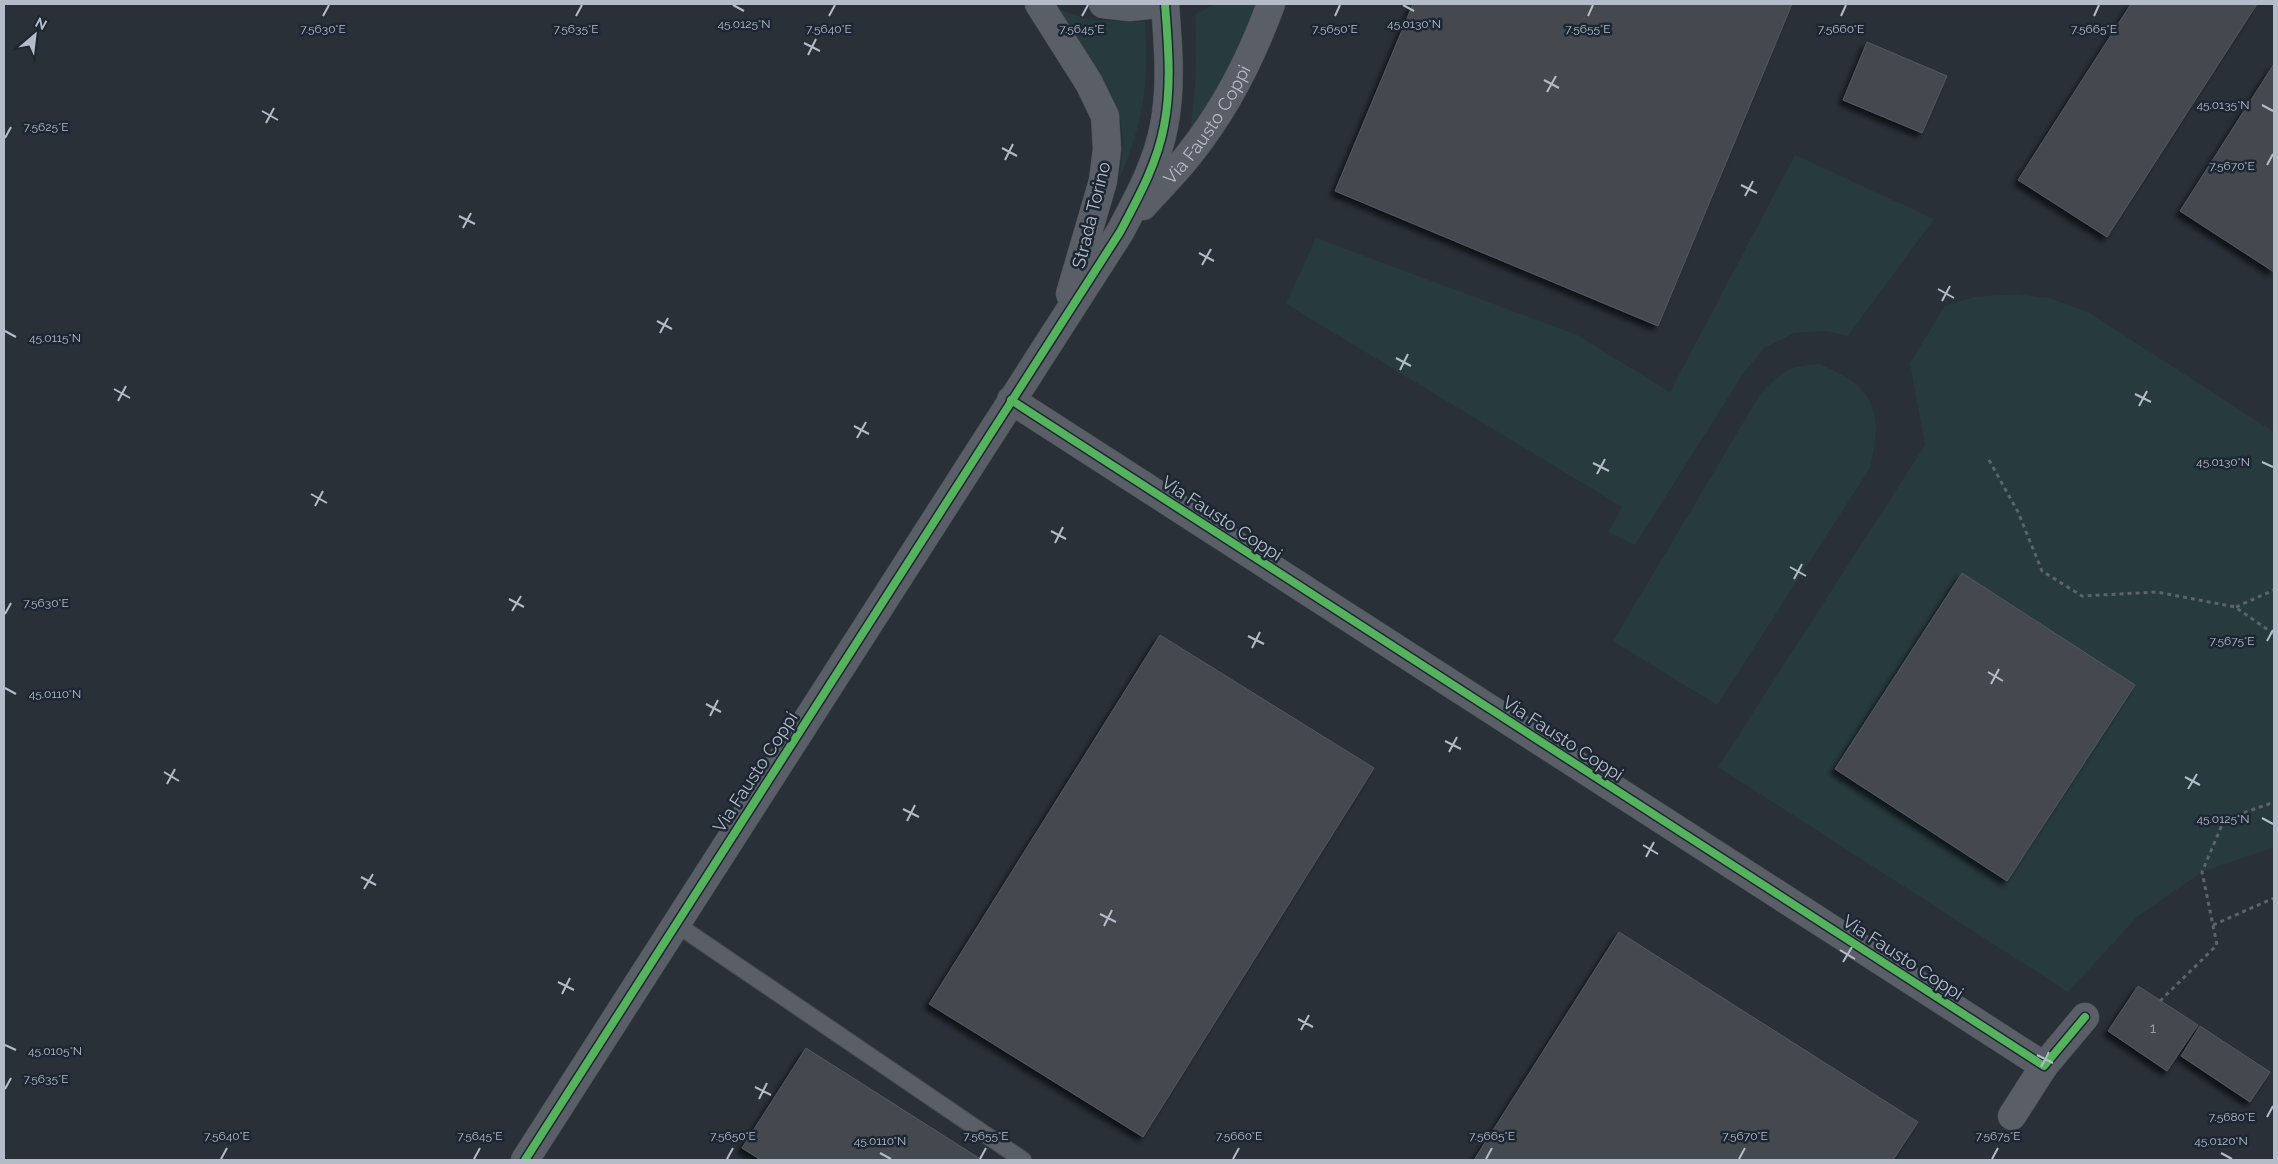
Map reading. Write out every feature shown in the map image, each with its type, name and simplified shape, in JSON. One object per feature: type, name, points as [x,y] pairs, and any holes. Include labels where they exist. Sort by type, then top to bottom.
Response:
[{"type":"street","name":"Strada Torino","points":[[1039,4],[1089,83],[1104,116],[1107,149],[1103,181],[1062,322]]},
{"type":"street","points":[[1103,4],[1129,7],[1159,4]]},
{"type":"street","name":"Via Fausto Coppi","points":[[525,1160],[1120,232],[1147,181],[1164,127],[1170,82],[1165,4]]},
{"type":"street","name":"Via Fausto Coppi","points":[[1120,232],[1197,144],[1232,90],[1260,32],[1271,4]]},
{"type":"street","name":"Via Fausto Coppi","points":[[1011,400],[2044,1066]]},
{"type":"street","points":[[2012,1116],[2044,1066],[2085,1017]]},
{"type":"lane","points":[[676,924],[1023,1160]]},
{"type":"path","points":[[1989,460],[2018,512],[2042,571],[2082,596],[2157,592],[2235,607],[2274,634]]},
{"type":"path","points":[[2235,607],[2274,590]]},
{"type":"path","points":[[2160,1001],[2217,946],[2202,872],[2224,820],[2274,802]]},
{"type":"path","points":[[2212,924],[2274,898]]},
{"type":"green space","points":[[1216,4],[1260,4],[1251,27],[1188,142],[1195,78],[1195,14]]},
{"type":"green space","points":[[1058,9],[1089,20],[1145,22],[1146,64],[1143,102],[1134,140],[1119,179],[1123,141],[1121,122],[1116,105],[1099,71]]},
{"type":"green space","points":[[1795,155],[1934,219],[1848,336],[1826,331],[1794,333],[1764,348],[1743,374],[1635,545],[1608,532],[1622,507],[1286,304],[1316,238],[1577,335],[1670,392]]},
{"type":"green space","points":[[2017,294],[2049,298],[2088,312],[2274,432],[2274,847],[2202,872],[2138,916],[2068,992],[1718,767],[1925,445],[1910,363],[1945,306],[1974,297]]},
{"type":"green space","points":[[1819,364],[1838,372],[1852,381],[1863,391],[1870,403],[1875,416],[1876,431],[1870,468],[1717,705],[1613,641],[1761,393],[1775,379],[1793,368]]},
{"type":"building","points":[[1413,4],[1792,4],[1658,326],[1335,191]]},
{"type":"building","points":[[2131,4],[2257,4],[2107,237],[2018,180]]},
{"type":"building","points":[[1867,42],[1947,76],[1922,133],[1843,100]]},
{"type":"building","points":[[2274,64],[2274,272],[2180,211]]},
{"type":"building","points":[[1962,573],[2135,685],[2007,881],[1835,769]]},
{"type":"building","points":[[1160,635],[1374,768],[1143,1137],[929,1004]]},
{"type":"building","points":[[1619,932],[1918,1122],[1893,1160],[1474,1160]]},
{"type":"building","points":[[2138,986],[2198,1025],[2167,1071],[2108,1031]]},
{"type":"building","points":[[2200,1026],[2270,1072],[2250,1102],[2181,1056]]},
{"type":"building","points":[[806,1048],[982,1160],[761,1160],[742,1148]]},
{"type":"cycle path","points":[[525,1160],[1120,232],[1152,167],[1164,126],[1169,80],[1165,4]]},
{"type":"cycle path","points":[[1011,400],[2044,1066],[2085,1017]]}]
